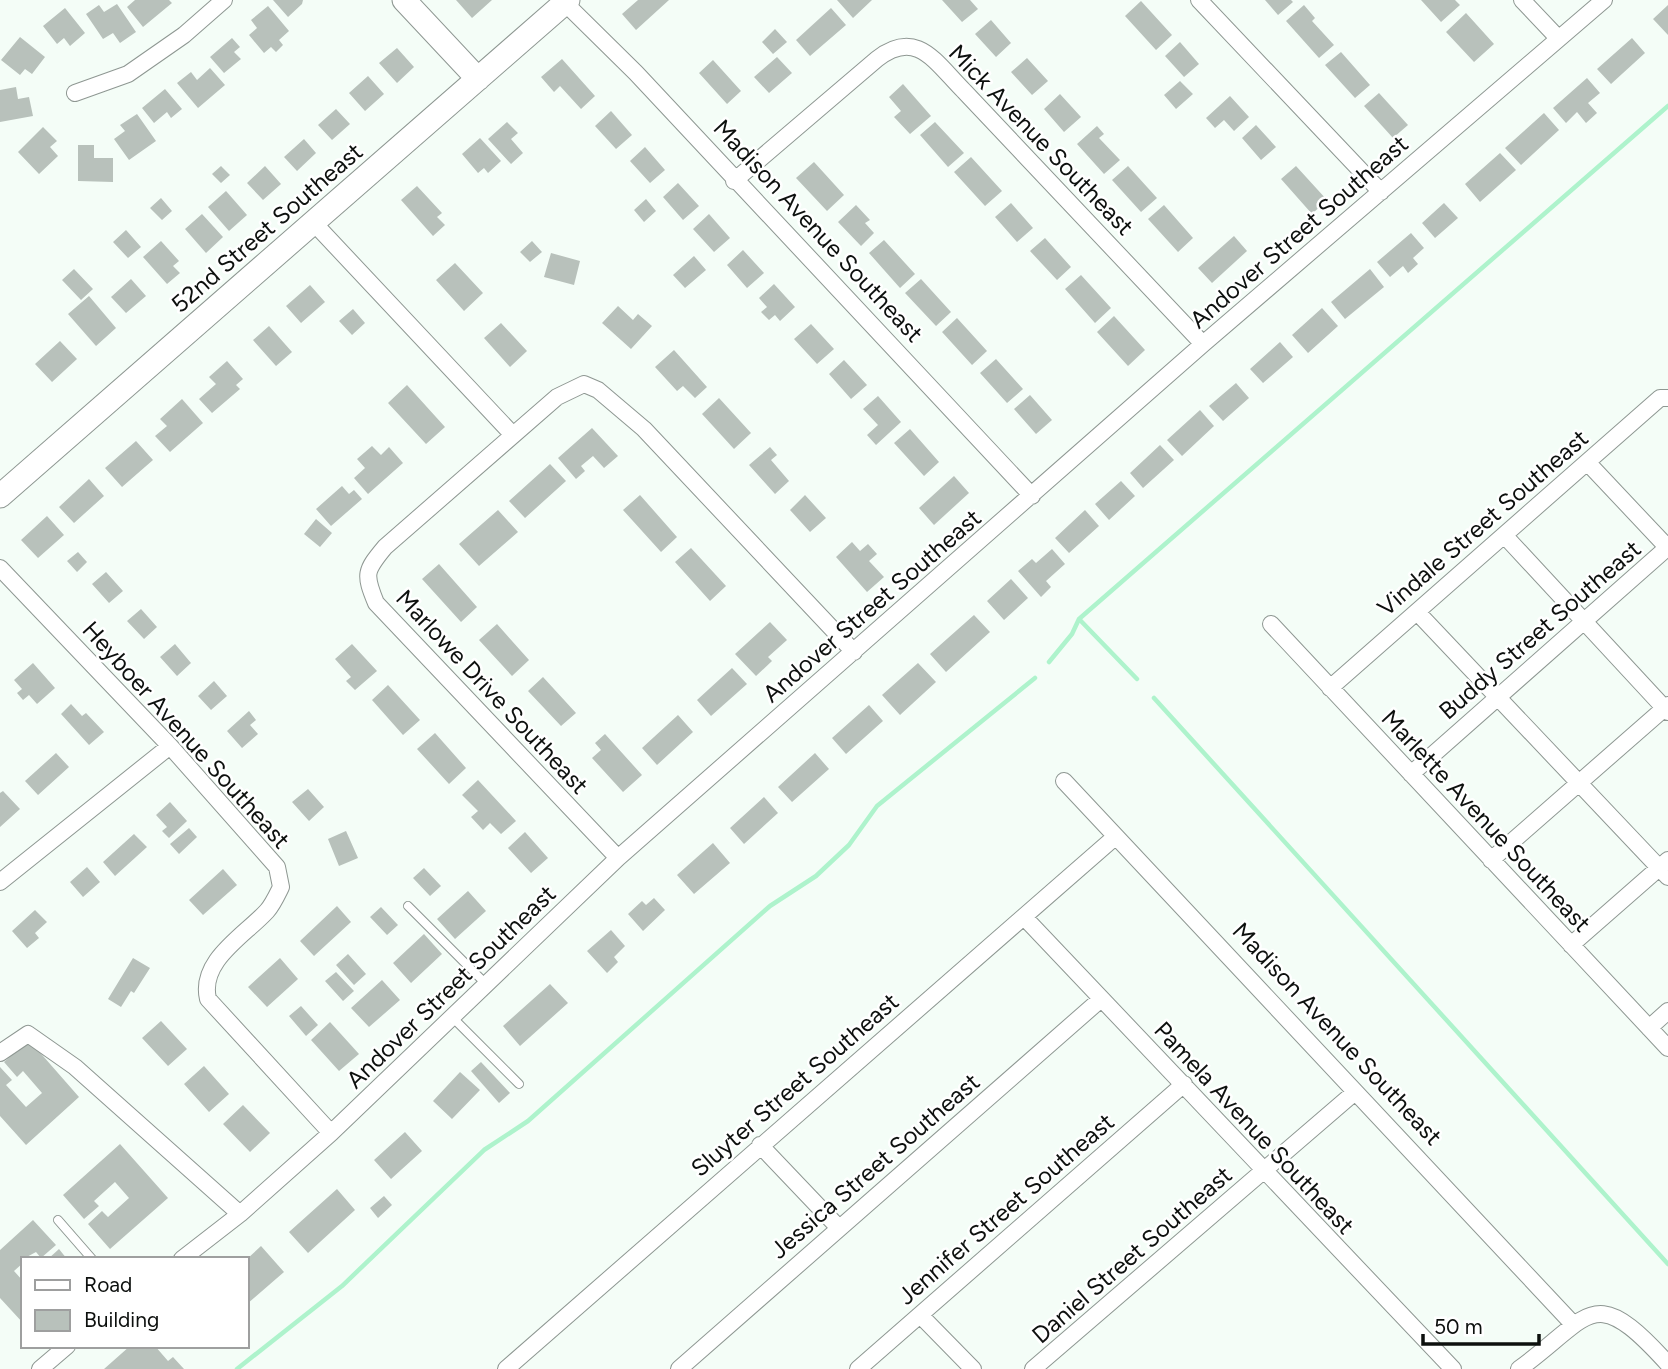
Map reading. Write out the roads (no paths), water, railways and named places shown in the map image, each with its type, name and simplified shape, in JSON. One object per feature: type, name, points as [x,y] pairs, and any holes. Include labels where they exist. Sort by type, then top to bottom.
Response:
[{"type":"main road","points":[[404,0],[478,79]]},
{"type":"main road","name":"52nd Street Southeast","points":[[0,496],[567,1]]},
{"type":"street","points":[[75,93],[128,74],[165,50],[224,0]]},
{"type":"street","points":[[1199,0],[1381,192]]},
{"type":"street","points":[[1522,0],[1558,38]]},
{"type":"street","name":"Andover Street Southeast","points":[[185,1257],[240,1214],[331,1133],[618,858],[1203,344],[1604,0]]},
{"type":"street","name":"Madison Avenue Southeast","points":[[567,1],[1032,496]]},
{"type":"street","name":"Mick Avenue Southeast","points":[[734,181],[884,53],[908,44],[924,51],[964,91],[1203,344]]},
{"type":"street","points":[[313,222],[513,435],[572,388],[584,384],[598,390],[662,448],[853,652]]},
{"type":"street","name":"Vindale Street Southeast","points":[[1330,688],[1660,398],[1668,398]]},
{"type":"street","name":"Marlowe Drive Southeast","points":[[513,435],[385,547],[370,565],[366,579],[376,603],[618,858]]},
{"type":"street","points":[[1587,462],[1668,548]]},
{"type":"street","points":[[1491,860],[1667,708],[1504,535]]},
{"type":"street","name":"Buddy Street Southeast","points":[[1411,774],[1668,548]]},
{"type":"street","name":"Heyboer Avenue Southeast","points":[[0,568],[170,746],[277,867],[281,887],[269,909],[219,957],[205,986],[208,999],[331,1133]]},
{"type":"street","points":[[1417,612],[1579,783],[1665,868],[1571,945]]},
{"type":"street","name":"Marlette Avenue Southeast","points":[[1271,624],[1668,1048]]},
{"type":"street","points":[[0,882],[170,746]]},
{"type":"street","name":"Madison Avenue Southeast","points":[[1064,781],[1572,1323]]},
{"type":"street","name":"Sluyter Street Southeast","points":[[506,1369],[1115,837]]},
{"type":"street","name":"Pamela Avenue Southeast","points":[[1024,917],[1453,1369]]},
{"type":"street","name":"Jessica Street Southeast","points":[[679,1369],[1101,999]]},
{"type":"street","points":[[1649,1028],[1668,1012]]},
{"type":"street","points":[[0,1054],[28,1034],[75,1067],[240,1214]]},
{"type":"street","name":"Jennifer Street Southeast","points":[[858,1369],[1184,1084]]},
{"type":"street","name":"Daniel Street Southeast","points":[[1033,1369],[1355,1091]]},
{"type":"street","points":[[760,1145],[839,1228]]},
{"type":"street","points":[[1519,1369],[1572,1323],[1591,1315],[1605,1314],[1637,1329],[1668,1364]]},
{"type":"street","points":[[920,1315],[973,1369]]},
{"type":"street","points":[[40,1369],[65,1348]]},
{"type":"lane","points":[[408,906],[487,985]]},
{"type":"lane","points":[[452,1017],[519,1084]]},
{"type":"lane","points":[[58,1220],[90,1257]]},
{"type":"waterway","points":[[1049,662],[1072,634],[1079,619],[1668,106]]},
{"type":"waterway","points":[[1079,619],[1137,679]]},
{"type":"waterway","points":[[237,1369],[342,1286],[484,1150],[528,1121],[770,906],[816,876],[849,845],[877,806],[1035,678]]},
{"type":"waterway","points":[[1154,698],[1668,1264]]}]
